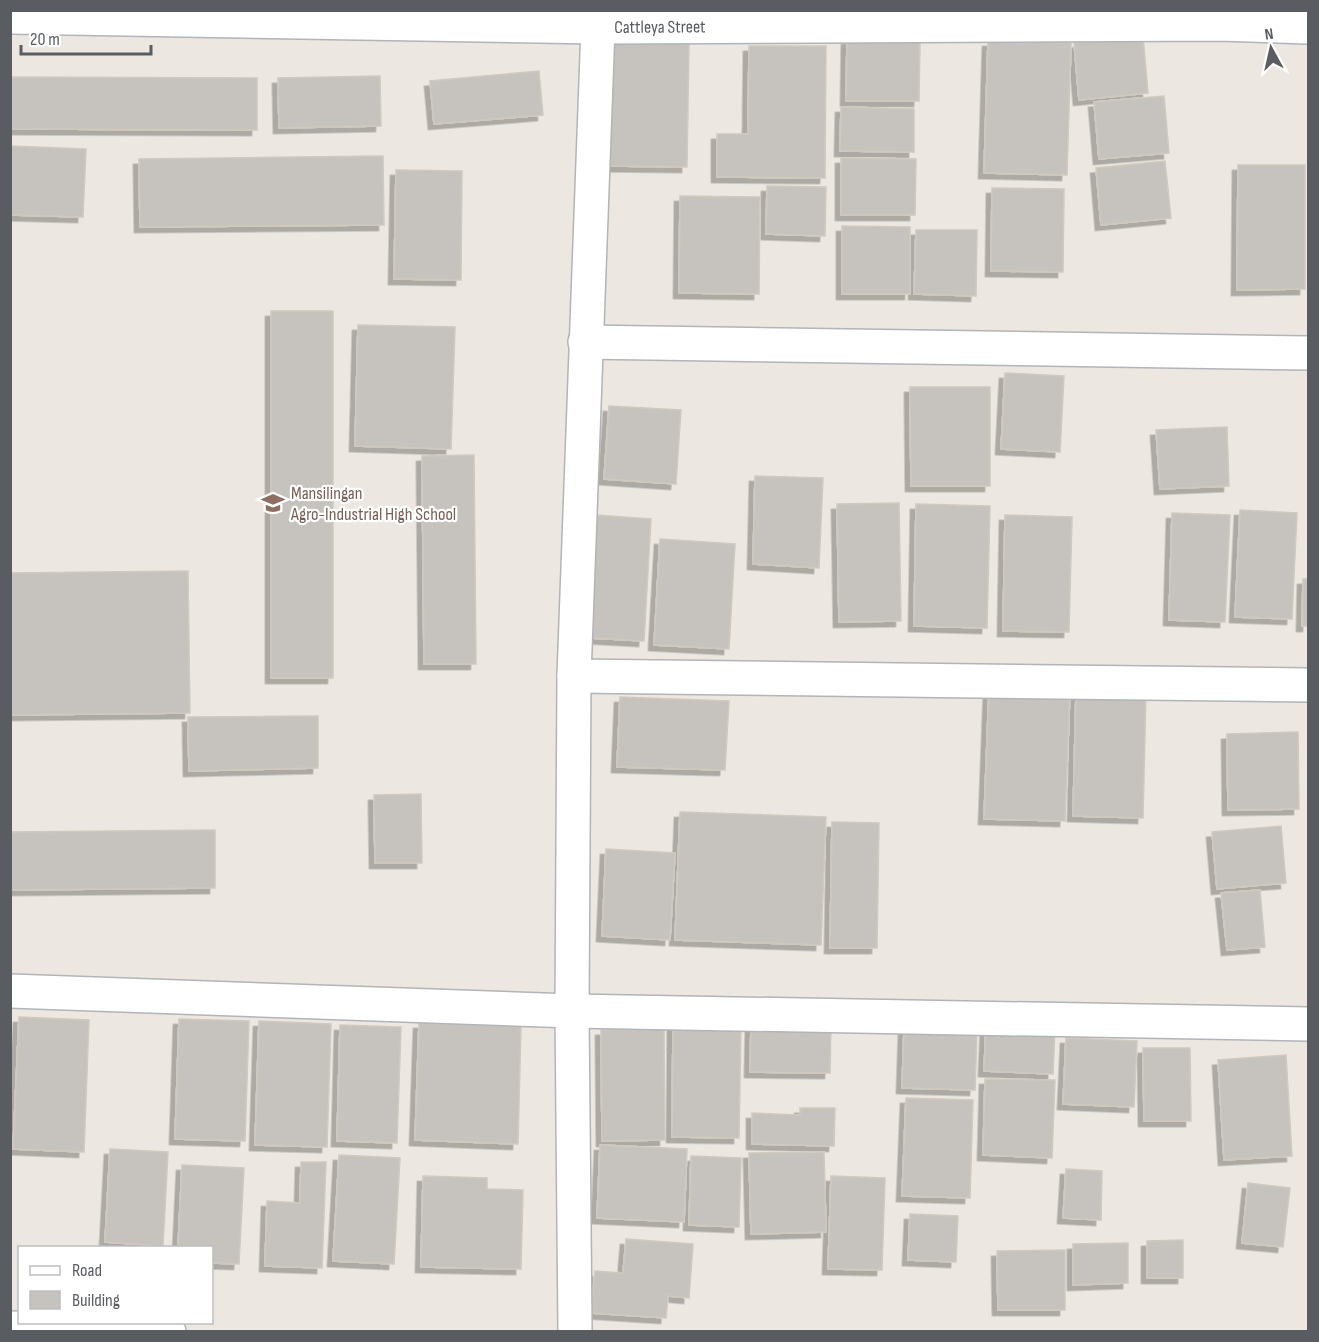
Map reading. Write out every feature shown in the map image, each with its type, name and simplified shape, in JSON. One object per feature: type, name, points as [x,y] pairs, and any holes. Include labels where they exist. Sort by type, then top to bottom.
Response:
[{"type":"street","name":"Cattleya Street","points":[[10,17],[598,27],[1219,17],[1308,27]]},
{"type":"street","points":[[575,1332],[572,1011],[574,676],[598,27]]},
{"type":"street","points":[[585,342],[1308,353]]},
{"type":"street","points":[[574,676],[1308,685]]},
{"type":"street","points":[[10,992],[572,1011],[1308,1024]]},
{"type":"street","points":[[10,1328],[170,1332]]},
{"type":"building","points":[[1143,36],[1148,93],[1079,100],[1074,43]]},
{"type":"building","points":[[847,39],[920,40],[919,101],[846,101]]},
{"type":"building","points":[[608,41],[689,42],[687,167],[606,166]]},
{"type":"building","points":[[988,41],[1071,43],[1067,175],[984,173]]},
{"type":"building","points":[[749,46],[826,46],[825,178],[717,177],[717,134],[748,134]]},
{"type":"building","points":[[539,71],[543,115],[434,124],[430,81]]},
{"type":"building","points":[[380,76],[381,126],[279,128],[278,78]]},
{"type":"building","points":[[10,77],[257,78],[257,130],[10,129]]},
{"type":"building","points":[[1164,96],[1169,153],[1099,159],[1094,102]]},
{"type":"building","points":[[841,107],[914,109],[914,152],[840,151]]},
{"type":"building","points":[[10,146],[86,149],[83,217],[10,215]]},
{"type":"building","points":[[383,156],[384,225],[140,227],[139,159]]},
{"type":"building","points":[[841,158],[916,159],[915,215],[841,215]]},
{"type":"building","points":[[1165,161],[1171,218],[1101,225],[1096,168]]},
{"type":"building","points":[[1238,165],[1305,165],[1305,289],[1237,290]]},
{"type":"building","points":[[396,170],[462,171],[461,280],[394,279]]},
{"type":"building","points":[[767,186],[826,187],[825,236],[766,234]]},
{"type":"building","points":[[992,188],[1064,189],[1063,272],[991,271]]},
{"type":"building","points":[[680,196],[760,197],[759,294],[679,293]]},
{"type":"building","points":[[842,226],[910,227],[910,294],[842,294]]},
{"type":"building","points":[[916,230],[977,230],[976,296],[914,294]]},
{"type":"building","points":[[271,311],[333,311],[333,678],[271,678]]},
{"type":"building","points":[[358,325],[455,327],[451,449],[355,446]]},
{"type":"building","points":[[1005,373],[1064,376],[1060,452],[1001,449]]},
{"type":"building","points":[[910,387],[990,387],[990,486],[911,486]]},
{"type":"building","points":[[609,406],[681,410],[676,484],[604,479]]},
{"type":"building","points":[[1227,427],[1229,486],[1160,489],[1156,430]]},
{"type":"building","points":[[474,455],[476,664],[424,664],[422,456]]},
{"type":"building","points":[[755,476],[823,478],[819,568],[753,564]]},
{"type":"building","points":[[899,503],[901,621],[839,622],[837,504]]},
{"type":"building","points":[[916,504],[990,506],[987,628],[914,626]]},
{"type":"building","points":[[1240,510],[1297,513],[1292,619],[1235,617]]},
{"type":"building","points":[[1172,513],[1230,515],[1225,622],[1169,620]]},
{"type":"building","points":[[596,515],[651,519],[644,641],[590,638]]},
{"type":"building","points":[[1005,515],[1072,517],[1069,632],[1003,631]]},
{"type":"building","points":[[660,539],[735,544],[729,649],[654,645]]},
{"type":"building","points":[[188,571],[190,713],[10,715],[10,573]]},
{"type":"building","points":[[1303,579],[1308,579],[1308,626],[1302,626]]},
{"type":"building","points":[[989,688],[1070,691],[1065,821],[984,819]]},
{"type":"building","points":[[1076,691],[1146,692],[1143,818],[1073,816]]},
{"type":"building","points":[[620,697],[729,701],[725,770],[617,767]]},
{"type":"building","points":[[318,716],[318,768],[189,771],[188,717]]},
{"type":"building","points":[[1298,732],[1299,809],[1228,810],[1227,734]]},
{"type":"building","points":[[421,794],[422,863],[375,863],[374,795]]},
{"type":"building","points":[[680,812],[826,817],[821,945],[675,940]]},
{"type":"building","points":[[832,822],[879,823],[877,948],[830,948]]},
{"type":"building","points":[[1281,826],[1286,883],[1217,889],[1212,832]]},
{"type":"building","points":[[215,830],[215,888],[10,890],[10,832]]},
{"type":"building","points":[[606,849],[675,853],[670,940],[602,936]]},
{"type":"building","points":[[1260,890],[1265,947],[1227,950],[1221,893]]},
{"type":"building","points":[[19,1017],[89,1020],[84,1152],[13,1149]]},
{"type":"building","points":[[179,1019],[249,1021],[245,1141],[175,1139]]},
{"type":"building","points":[[259,1021],[331,1024],[327,1147],[255,1145]]},
{"type":"building","points":[[419,1023],[521,1026],[518,1144],[415,1140]]},
{"type":"building","points":[[751,1024],[831,1026],[830,1073],[750,1072]]},
{"type":"building","points":[[340,1025],[401,1027],[397,1143],[337,1141]]},
{"type":"building","points":[[673,1025],[741,1025],[739,1138],[672,1137]]},
{"type":"building","points":[[986,1025],[1055,1029],[1053,1074],[984,1071]]},
{"type":"building","points":[[904,1028],[977,1031],[975,1090],[902,1088]]},
{"type":"building","points":[[664,1029],[665,1140],[602,1141],[601,1030]]},
{"type":"building","points":[[1066,1038],[1137,1041],[1134,1107],[1063,1104]]},
{"type":"building","points":[[1143,1048],[1190,1048],[1191,1121],[1144,1121]]},
{"type":"building","points":[[1286,1055],[1292,1156],[1224,1160],[1218,1060]]},
{"type":"building","points":[[985,1079],[1055,1080],[1052,1158],[983,1155]]},
{"type":"building","points":[[906,1098],[973,1100],[970,1198],[902,1196]]},
{"type":"building","points":[[800,1108],[835,1108],[834,1146],[752,1144],[752,1113],[800,1115]]},
{"type":"building","points":[[600,1145],[687,1149],[684,1222],[597,1218]]},
{"type":"building","points":[[110,1149],[168,1152],[163,1246],[105,1242]]},
{"type":"building","points":[[824,1152],[826,1232],[751,1234],[749,1153]]},
{"type":"building","points":[[339,1155],[400,1158],[394,1264],[333,1261]]},
{"type":"building","points":[[691,1156],[741,1158],[739,1227],[689,1225]]},
{"type":"building","points":[[301,1162],[326,1162],[322,1268],[265,1266],[267,1201],[300,1203]]},
{"type":"building","points":[[182,1165],[244,1168],[239,1264],[213,1263],[213,1246],[178,1246]]},
{"type":"building","points":[[1066,1169],[1102,1171],[1101,1220],[1063,1218]]},
{"type":"building","points":[[423,1176],[487,1178],[487,1189],[523,1190],[521,1269],[421,1267]]},
{"type":"building","points":[[831,1176],[885,1178],[882,1270],[828,1269]]},
{"type":"building","points":[[1248,1183],[1290,1188],[1283,1247],[1242,1243]]},
{"type":"building","points":[[910,1214],[958,1216],[956,1262],[908,1260]]},
{"type":"building","points":[[626,1239],[693,1244],[689,1298],[668,1296],[666,1318],[591,1313],[595,1271],[623,1273]]},
{"type":"building","points":[[1183,1240],[1183,1278],[1147,1278],[1147,1241]]},
{"type":"building","points":[[1128,1243],[1128,1283],[1073,1285],[1073,1244]]},
{"type":"building","points":[[1065,1250],[1065,1310],[998,1310],[997,1251]]},
{"type":"place","name":"Mansilingan Agro-Industrial High School","points":[[273,503]]}]
